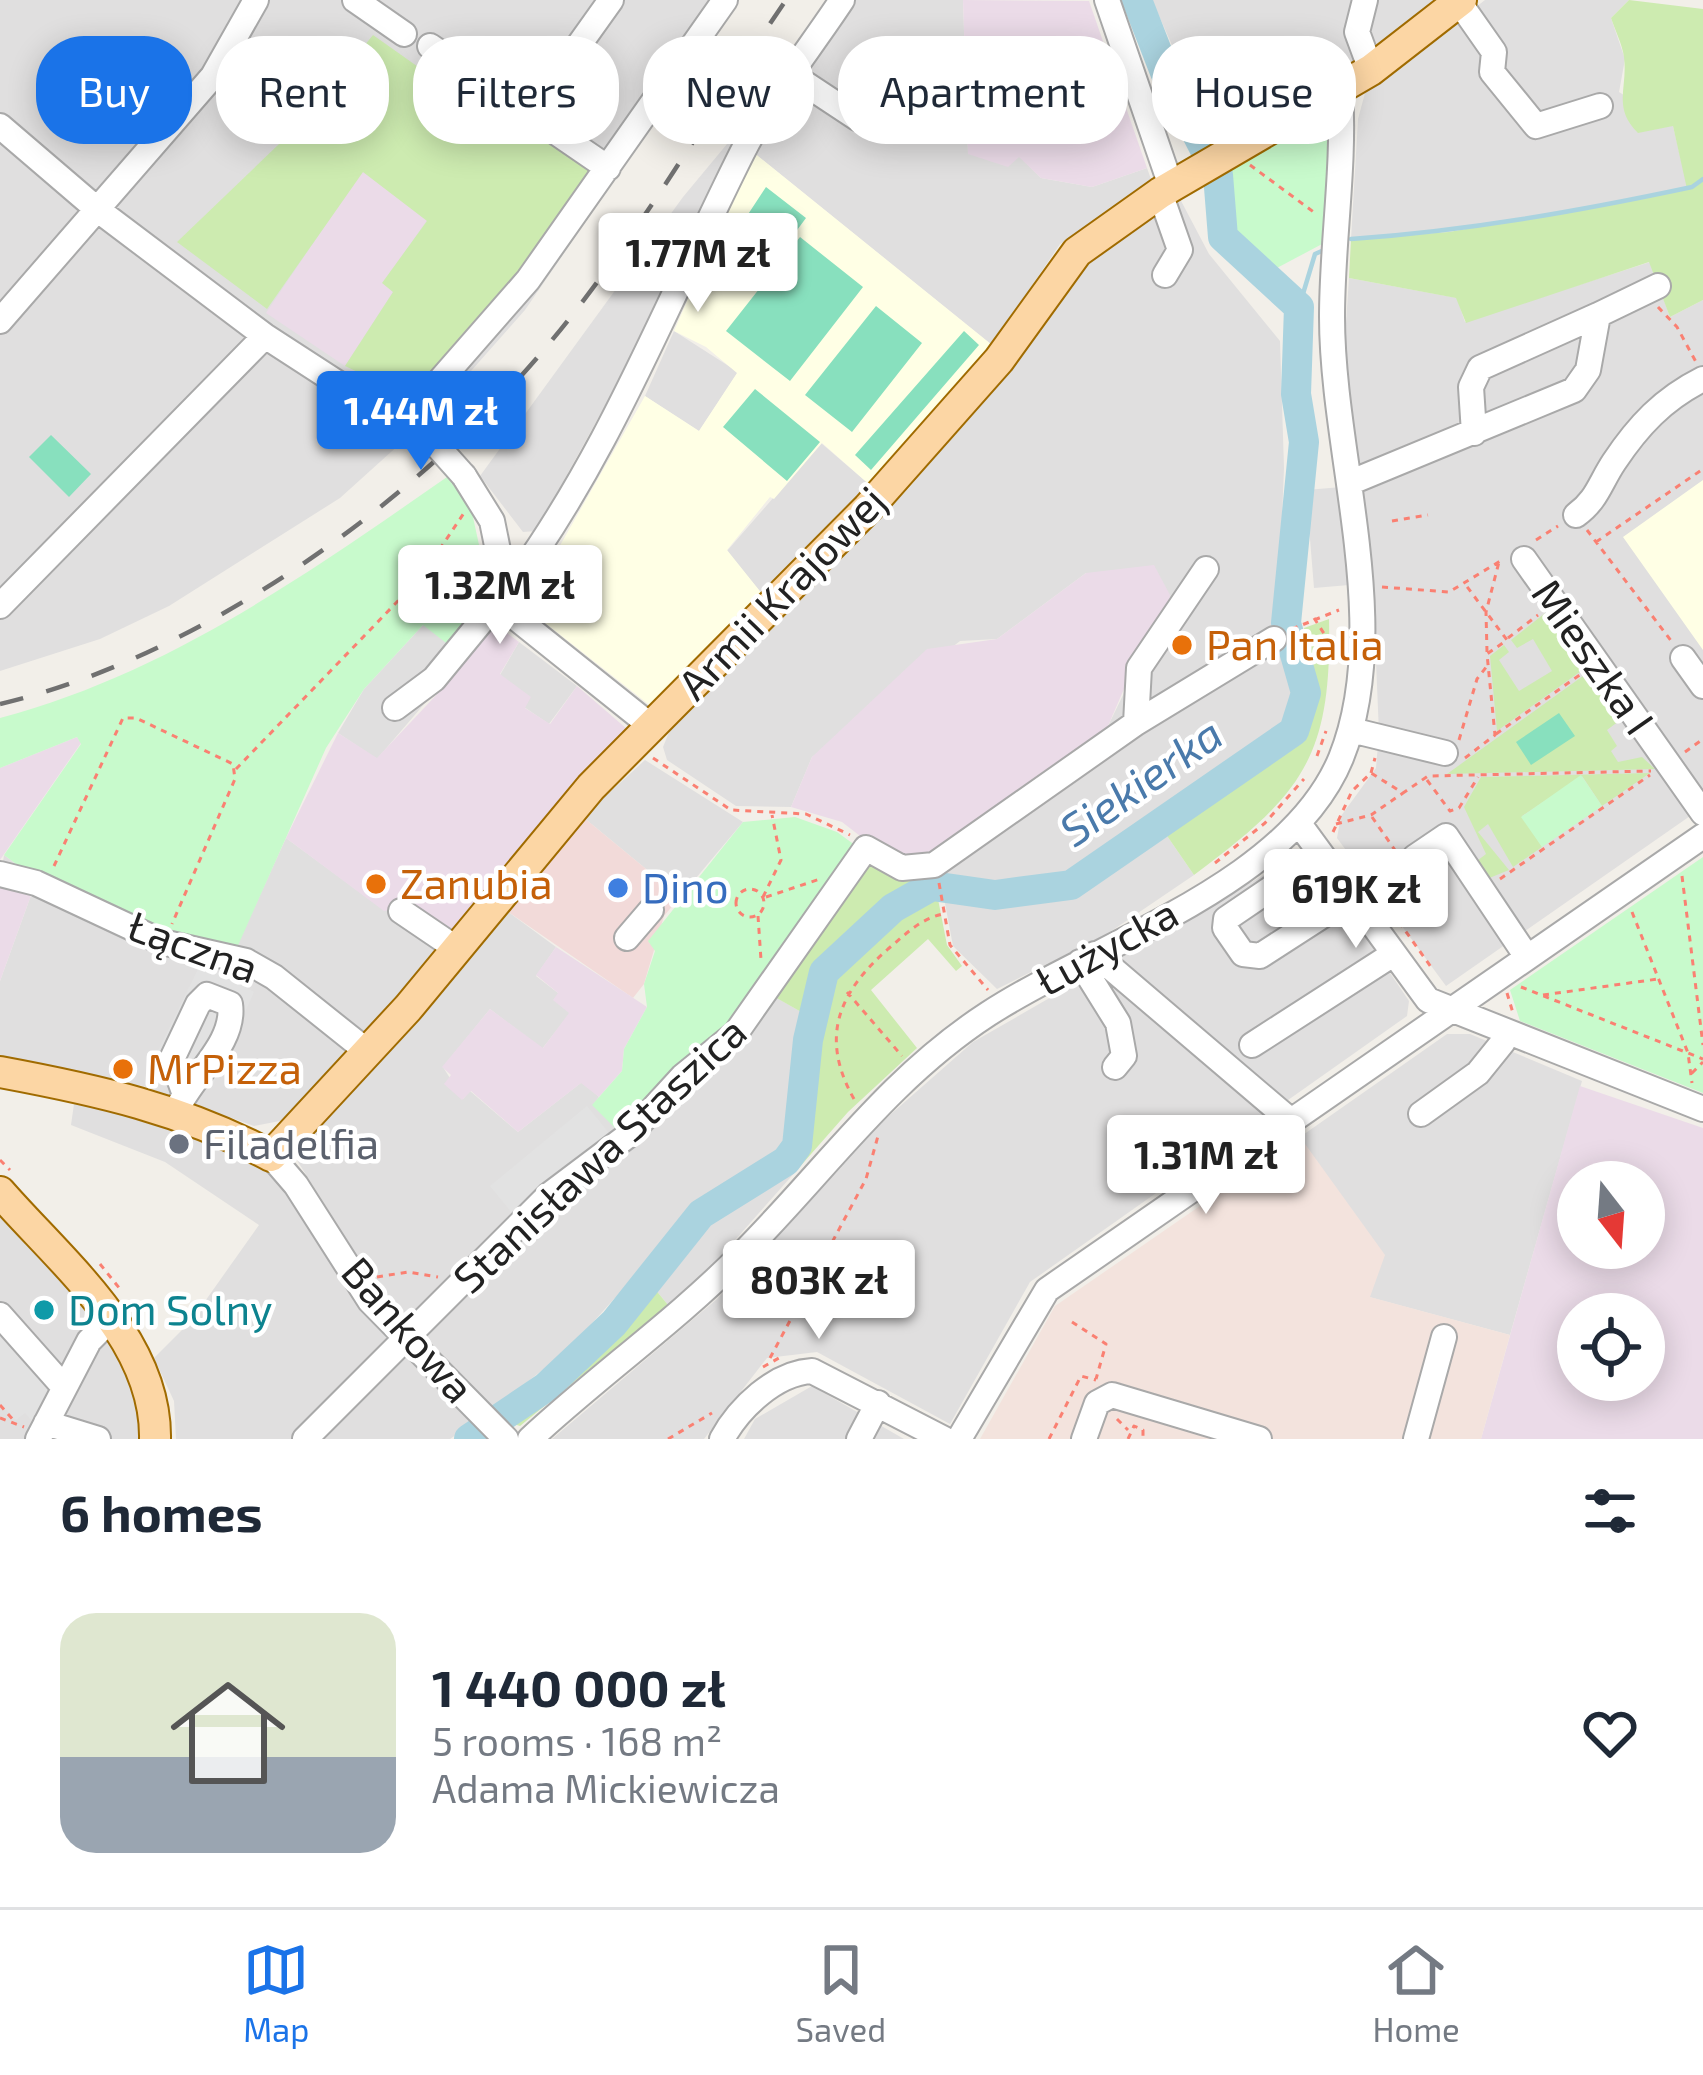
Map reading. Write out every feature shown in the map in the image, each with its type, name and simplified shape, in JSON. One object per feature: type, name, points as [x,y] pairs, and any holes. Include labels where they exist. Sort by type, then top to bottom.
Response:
[{"type":"main road","name":"Armii Krajowej","points":[[1356,80],[1460,1]]},
{"type":"main road","name":"Armii Krajowej","points":[[271,1156],[368,1052],[591,788],[648,738],[868,508],[999,360],[1077,252],[1173,185],[1252,144]]},
{"type":"main road","name":"Bankowa","points":[[0,1072],[180,1102],[271,1156]]},
{"type":"main road","points":[[0,1192],[111,1319],[145,1376],[155,1439]]},
{"type":"street","points":[[585,36],[610,0]]},
{"type":"street","points":[[415,422],[528,280],[725,0]]},
{"type":"street","points":[[814,42],[842,0]]},
{"type":"street","points":[[1107,0],[1173,185],[1180,255],[1165,275]]},
{"type":"street","points":[[1365,0],[1357,32],[1371,70]]},
{"type":"street","points":[[1460,1],[1494,52],[1492,72],[1536,126],[1600,106]]},
{"type":"street","points":[[0,321],[213,76],[249,2]]},
{"type":"street","points":[[370,4],[404,34]]},
{"type":"street","points":[[0,126],[98,210],[265,336],[356,394],[415,422],[495,530],[503,603],[648,738]]},
{"type":"street","points":[[572,144],[608,168]]},
{"type":"street","points":[[394,708],[434,679],[503,603],[542,546],[622,406],[747,144]]},
{"type":"street","name":"Łużycka","points":[[530,1439],[710,1286],[867,1113],[927,1058],[988,1014],[1210,888],[1300,824],[1331,780],[1360,659],[1332,318],[1338,144]]},
{"type":"street","points":[[1474,433],[1472,387],[1480,368],[1653,288]]},
{"type":"street","points":[[1349,484],[1577,387],[1588,370],[1598,315]]},
{"type":"street","points":[[0,606],[265,336]]},
{"type":"street","points":[[1576,515],[1593,503],[1611,467],[1652,411],[1701,373]]},
{"type":"street","name":"Mieszka I","points":[[1516,555],[1703,813]]},
{"type":"street","points":[[1136,723],[1139,668],[1206,569]]},
{"type":"street","points":[[866,848],[902,868],[934,866],[1136,723],[1274,639]]},
{"type":"street","points":[[1683,658],[1703,686]]},
{"type":"street","points":[[1340,728],[1447,764]]},
{"type":"street","points":[[1300,824],[1428,1000],[1698,1101]]},
{"type":"street","points":[[1412,858],[1446,836],[1527,957]]},
{"type":"street","points":[[959,1439],[1047,1290],[1451,1006],[1703,836]]},
{"type":"street","name":"Stanisława Staszica","points":[[305,1439],[549,1195],[630,1134],[683,1076],[747,1022],[866,848]]},
{"type":"street","points":[[1301,868],[1226,919],[1225,928],[1244,954],[1260,956],[1354,896]]},
{"type":"street","name":"Łączna","points":[[0,874],[36,883],[162,942],[246,962],[274,976],[368,1052]]},
{"type":"street","points":[[627,938],[651,910]]},
{"type":"street","points":[[401,911],[457,949]]},
{"type":"street","points":[[1087,958],[1291,1121]]},
{"type":"street","points":[[1087,958],[1118,1023],[1124,1055],[1114,1067]]},
{"type":"street","points":[[1252,1045],[1384,960]]},
{"type":"street","points":[[1420,1114],[1478,1073],[1503,1042]]},
{"type":"street","name":"Bankowa","points":[[271,1156],[296,1185],[370,1300],[505,1437]]},
{"type":"street","points":[[0,1315],[63,1386]]},
{"type":"street","points":[[98,1439],[34,1429],[89,1341],[111,1319]]},
{"type":"street","points":[[1416,1439],[1444,1337]]},
{"type":"street","points":[[722,1439],[748,1403],[805,1371],[825,1375],[944,1439]]},
{"type":"street","points":[[1084,1439],[1097,1403],[1118,1395],[1259,1439]]},
{"type":"street","points":[[859,1439],[878,1403]]},
{"type":"path","points":[[1236,154],[1326,221]]},
{"type":"path","points":[[1653,288],[1701,373]]},
{"type":"path","points":[[1596,542],[1703,469]]},
{"type":"path","points":[[177,933],[167,929],[236,769],[421,577],[468,489]]},
{"type":"path","points":[[1392,521],[1428,515]]},
{"type":"path","points":[[1378,586],[1449,592],[1576,515],[1683,658]]},
{"type":"path","points":[[1495,735],[1486,612],[1516,555]]},
{"type":"path","points":[[421,577],[503,603]]},
{"type":"path","points":[[1464,583],[1507,640]]},
{"type":"path","points":[[1304,622],[1346,608],[1346,619]]},
{"type":"path","points":[[1487,654],[1547,608]]},
{"type":"path","points":[[1313,616],[1341,660],[1343,639]]},
{"type":"path","points":[[1447,764],[1488,665]]},
{"type":"path","points":[[1334,824],[1370,815],[1592,666]]},
{"type":"path","points":[[55,873],[123,718],[151,725],[236,769]]},
{"type":"path","points":[[1204,871],[1283,806],[1340,728]]},
{"type":"path","points":[[648,738],[724,807],[822,819],[866,848]]},
{"type":"path","points":[[1447,764],[1478,775],[1656,771],[1483,891]]},
{"type":"path","points":[[1338,816],[1371,773],[1403,793]]},
{"type":"path","points":[[1425,778],[1450,811],[1478,784],[1478,775]]},
{"type":"path","points":[[761,970],[757,914],[781,860],[771,813]]},
{"type":"path","points":[[1370,815],[1412,858],[1415,883],[1383,905]]},
{"type":"path","points":[[1681,868],[1703,1045]]},
{"type":"path","points":[[938,876],[952,949],[993,996]]},
{"type":"path","points":[[763,898],[827,878]]},
{"type":"path","points":[[757,914],[741,914],[736,899],[749,889],[763,898]]},
{"type":"path","points":[[1629,904],[1688,1053],[1698,1101]]},
{"type":"path","points":[[859,1105],[846,1084],[837,1049],[847,992],[914,927],[943,914]]},
{"type":"path","points":[[1541,995],[1658,979]]},
{"type":"path","points":[[1514,984],[1703,1060],[1691,1074]]},
{"type":"path","points":[[847,992],[907,1062]]},
{"type":"path","points":[[1698,1004],[1703,993]]},
{"type":"path","points":[[757,1374],[866,1179],[877,1150],[877,1128]]},
{"type":"path","points":[[369,1280],[423,1273],[457,1287]]},
{"type":"path","points":[[1072,1322],[1106,1344],[1093,1389]]},
{"type":"path","points":[[769,1359],[786,1358]]},
{"type":"path","points":[[1049,1439],[1081,1376],[1096,1380]]},
{"type":"path","points":[[0,1406],[34,1429]]},
{"type":"path","points":[[668,1439],[722,1408]]},
{"type":"path","points":[[1128,1439],[1128,1430],[1134,1426],[1143,1430],[1143,1439]]},
{"type":"shaded area","points":[[0,0],[738,0],[713,36],[643,36],[643,138],[525,310],[432,415],[340,498],[169,606],[100,639],[0,671]]},
{"type":"shaded area","points":[[854,0],[963,0],[964,36],[838,36],[838,144],[968,144],[968,154],[1019,156],[1041,178],[1092,187],[1147,168],[1152,182],[1060,244],[992,345],[753,152],[758,144],[814,144],[814,60]]},
{"type":"shaded area","points":[[963,0],[1089,1],[1101,36],[964,36]]},
{"type":"shaded area","points":[[1152,0],[1444,0],[1356,64],[1356,36],[1168,36]]},
{"type":"shaded area","points":[[1485,0],[1629,0],[1611,18],[1625,59],[1619,92],[1673,126],[1688,189],[1449,232],[1351,239],[1358,119],[1365,93]]},
{"type":"shaded area","points":[[1128,113],[1147,168],[1092,187],[1041,178],[1019,157],[1008,167],[968,154],[968,144],[1128,144]]},
{"type":"shaded area","points":[[727,144],[738,144],[666,295],[536,531],[523,532],[480,476],[683,197]]},
{"type":"shaded area","points":[[753,152],[992,345],[871,486],[822,443],[774,499],[770,497],[727,550],[763,595],[652,707],[525,607],[645,396],[699,431],[737,373],[706,347],[674,331]]},
{"type":"shaded area","points":[[362,171],[427,220],[383,283],[393,292],[345,366],[266,313]]},
{"type":"shaded area","points":[[1179,197],[1209,254],[1280,341],[1284,468],[1278,620],[1270,626],[1297,679],[1287,720],[1059,879],[998,885],[949,878],[940,857],[1108,726],[1123,695],[1143,645],[1086,573],[997,639],[960,641],[812,757],[791,807],[736,806],[667,760],[663,747],[672,725],[909,488],[1007,372],[1080,269]]},
{"type":"shaded area","points":[[1650,262],[1670,317],[1703,300],[1703,807],[1446,986],[1337,838],[1341,816],[1376,768],[1379,733],[1373,591],[1344,352],[1349,278],[1457,298],[1465,322]]},
{"type":"shaded area","points":[[674,331],[738,372],[699,431],[645,396]]},
{"type":"shaded area","points":[[821,443],[871,486],[763,595],[727,551]]},
{"type":"shaded area","points":[[1703,480],[1703,650],[1623,537]]},
{"type":"shaded area","points":[[1342,487],[1349,585],[1314,588],[1306,490]]},
{"type":"shaded area","points":[[1154,565],[1170,595],[1168,612],[1143,645],[1108,726],[940,857],[886,856],[842,822],[791,807],[812,757],[927,649],[997,639],[1086,573]]},
{"type":"shaded area","points":[[491,600],[499,627],[485,633],[377,759],[338,733],[364,689],[424,624],[450,646]]},
{"type":"shaded area","points":[[499,627],[519,642],[500,674],[531,697],[525,708],[550,724],[577,686],[627,729],[575,783],[448,939],[403,908],[384,911],[286,838],[338,733],[377,758],[441,690],[485,633]]},
{"type":"shaded area","points":[[519,642],[577,686],[549,724],[524,707],[500,675]]},
{"type":"shaded area","points":[[77,737],[81,743],[0,860],[0,768]]},
{"type":"shaded area","points":[[645,760],[743,822],[680,897],[583,817]]},
{"type":"shaded area","points":[[583,817],[680,897],[664,916],[644,984],[633,998],[507,911]]},
{"type":"shaded area","points":[[1163,830],[1194,875],[1107,934],[997,989],[953,946],[944,898],[1070,894]]},
{"type":"shaded area","points":[[286,838],[384,910],[403,908],[448,939],[285,1120],[254,1126],[143,1086],[0,1062],[0,981],[34,887],[0,881],[4,855],[24,870],[235,950]]},
{"type":"shaded area","points":[[1295,857],[1323,874],[1409,1001],[1407,1016],[1030,1282],[950,1424],[817,1352],[767,1358],[704,1439],[552,1439],[717,1299],[866,1136],[973,1042]]},
{"type":"shaded area","points":[[0,881],[34,887],[0,981]]},
{"type":"shaded area","points":[[507,911],[556,947],[536,976],[558,993],[570,1013],[542,1049],[490,1009],[443,1067],[463,1099],[470,1091],[518,1132],[582,1082],[599,1097],[593,1105],[763,990],[803,1013],[794,1126],[784,1150],[686,1219],[567,1351],[492,1409],[370,1276],[293,1154]]},
{"type":"shaded area","points":[[556,947],[647,1007],[624,1049],[622,1071],[599,1097],[581,1083],[518,1132],[471,1091],[462,1100],[444,1084],[451,1075],[442,1067],[490,1009],[543,1048],[569,1013],[553,1000],[558,993],[536,975]]},
{"type":"shaded area","points":[[201,963],[254,992],[211,1089],[148,1071]]},
{"type":"shaded area","points":[[1447,1034],[1470,1034],[1582,1081],[1510,1335],[1369,1297],[1300,1137]]},
{"type":"shaded area","points":[[1580,1086],[1703,1128],[1703,1439],[1481,1439],[1557,1168],[1557,1269],[1665,1269],[1665,1161],[1559,1161]]},
{"type":"shaded area","points":[[75,1097],[179,1128],[276,1176],[474,1422],[450,1439],[176,1439],[174,1401],[154,1358],[191,1321],[259,1225],[165,1162],[71,1125]]},
{"type":"shaded area","points":[[587,1106],[613,1138],[516,1218],[490,1186]]},
{"type":"shaded area","points":[[1300,1137],[1385,1255],[1370,1297],[1510,1335],[1481,1439],[980,1439],[1055,1306]]},
{"type":"shaded area","points":[[795,1164],[797,1170],[713,1265],[668,1305],[650,1283],[701,1222]]},
{"type":"shaded area","points":[[0,1206],[126,1359],[146,1439],[0,1439]]},
{"type":"shaded area","points":[[0,1305],[62,1375],[38,1427],[25,1413],[16,1420],[0,1403]]},
{"type":"shaded area","points":[[812,1386],[904,1439],[744,1439],[755,1419]]},
{"type":"green space","points":[[1629,0],[1703,9],[1703,300],[1670,317],[1649,262],[1466,323],[1456,298],[1349,278],[1351,239],[1449,232],[1687,189],[1673,126],[1638,133],[1625,115],[1624,57],[1611,18]]},
{"type":"green space","points":[[389,46],[413,63],[413,144],[551,144],[595,173],[530,264],[413,398],[345,366],[393,292],[382,283],[427,221],[363,172],[267,309],[177,242],[279,144],[389,144]]},
{"type":"green space","points":[[1268,144],[1328,144],[1324,243],[1275,269],[1236,233],[1228,167]]},
{"type":"green space","points":[[766,187],[806,218],[754,288],[716,263]]},
{"type":"green space","points":[[800,237],[863,287],[790,381],[726,331]]},
{"type":"green space","points":[[876,306],[922,343],[852,432],[805,395]]},
{"type":"green space","points":[[964,331],[979,345],[871,470],[855,455]]},
{"type":"green space","points":[[755,389],[820,442],[787,481],[723,427]]},
{"type":"green space","points":[[51,435],[91,474],[69,497],[29,457]]},
{"type":"green space","points":[[447,477],[471,508],[491,600],[450,646],[423,625],[364,689],[326,748],[236,950],[180,940],[24,870],[4,855],[81,744],[77,737],[0,768],[0,718],[62,699],[178,648],[288,584]]},
{"type":"green space","points":[[1549,610],[1591,664],[1497,731],[1490,656],[1504,645],[1509,652],[1499,660],[1519,691],[1552,671],[1533,639],[1517,648],[1511,640]]},
{"type":"green space","points":[[1329,619],[1324,706],[1304,768],[1262,820],[1194,875],[1163,830],[1301,730],[1314,680],[1304,628]]},
{"type":"green space","points":[[1594,668],[1612,696],[1605,702],[1619,721],[1607,730],[1617,746],[1611,751],[1618,762],[1642,757],[1655,769],[1447,774]]},
{"type":"green space","points":[[1559,713],[1575,736],[1531,765],[1516,742]]},
{"type":"green space","points":[[1650,773],[1602,806],[1582,776],[1522,816],[1542,847],[1513,867],[1488,824],[1478,832],[1509,870],[1487,879],[1473,864],[1486,854],[1464,807],[1481,777]]},
{"type":"green space","points":[[1581,775],[1602,806],[1542,847],[1521,817]]},
{"type":"green space","points":[[795,817],[837,832],[859,848],[763,990],[620,1133],[592,1105],[622,1071],[624,1049],[647,1007],[644,984],[655,951],[648,941],[743,822]]},
{"type":"green space","points":[[1703,857],[1703,1093],[1520,1021],[1510,990]]},
{"type":"green space","points":[[867,866],[927,875],[825,960],[803,1013],[773,996]]},
{"type":"green space","points":[[937,894],[947,945],[962,966],[956,971],[928,939],[871,990],[917,1048],[848,1112],[797,1170],[807,1140],[816,1032],[827,982],[841,962],[901,909]]},
{"type":"green space","points":[[650,1283],[668,1305],[520,1426],[507,1422],[600,1345]]},
{"type":"waterway","name":"Siekierka","points":[[469,1439],[546,1387],[614,1323],[701,1214],[786,1161],[797,1146],[808,1040],[824,972],[893,908],[932,886],[995,895],[1071,885],[1294,731],[1306,693],[1286,623],[1304,442],[1296,394],[1299,307],[1223,237],[1218,175],[1165,72],[1137,0]]},
{"type":"waterway","points":[[1351,239],[1565,212],[1692,187],[1703,179]]},
{"type":"waterway","points":[[1299,307],[1315,254],[1324,250]]},
{"type":"railway","points":[[0,704],[75,682],[224,613],[366,518],[430,465],[490,409],[576,311],[786,0]]},
{"type":"place","name":"Pan Italia","points":[[1182,645]]},
{"type":"place","name":"Zanubia","points":[[376,884]]},
{"type":"place","name":"Dino","points":[[618,888]]},
{"type":"place","name":"MrPizza","points":[[123,1069]]},
{"type":"place","name":"Filadelfia","points":[[179,1144]]},
{"type":"place","name":"Dom Solny","points":[[44,1310]]}]
